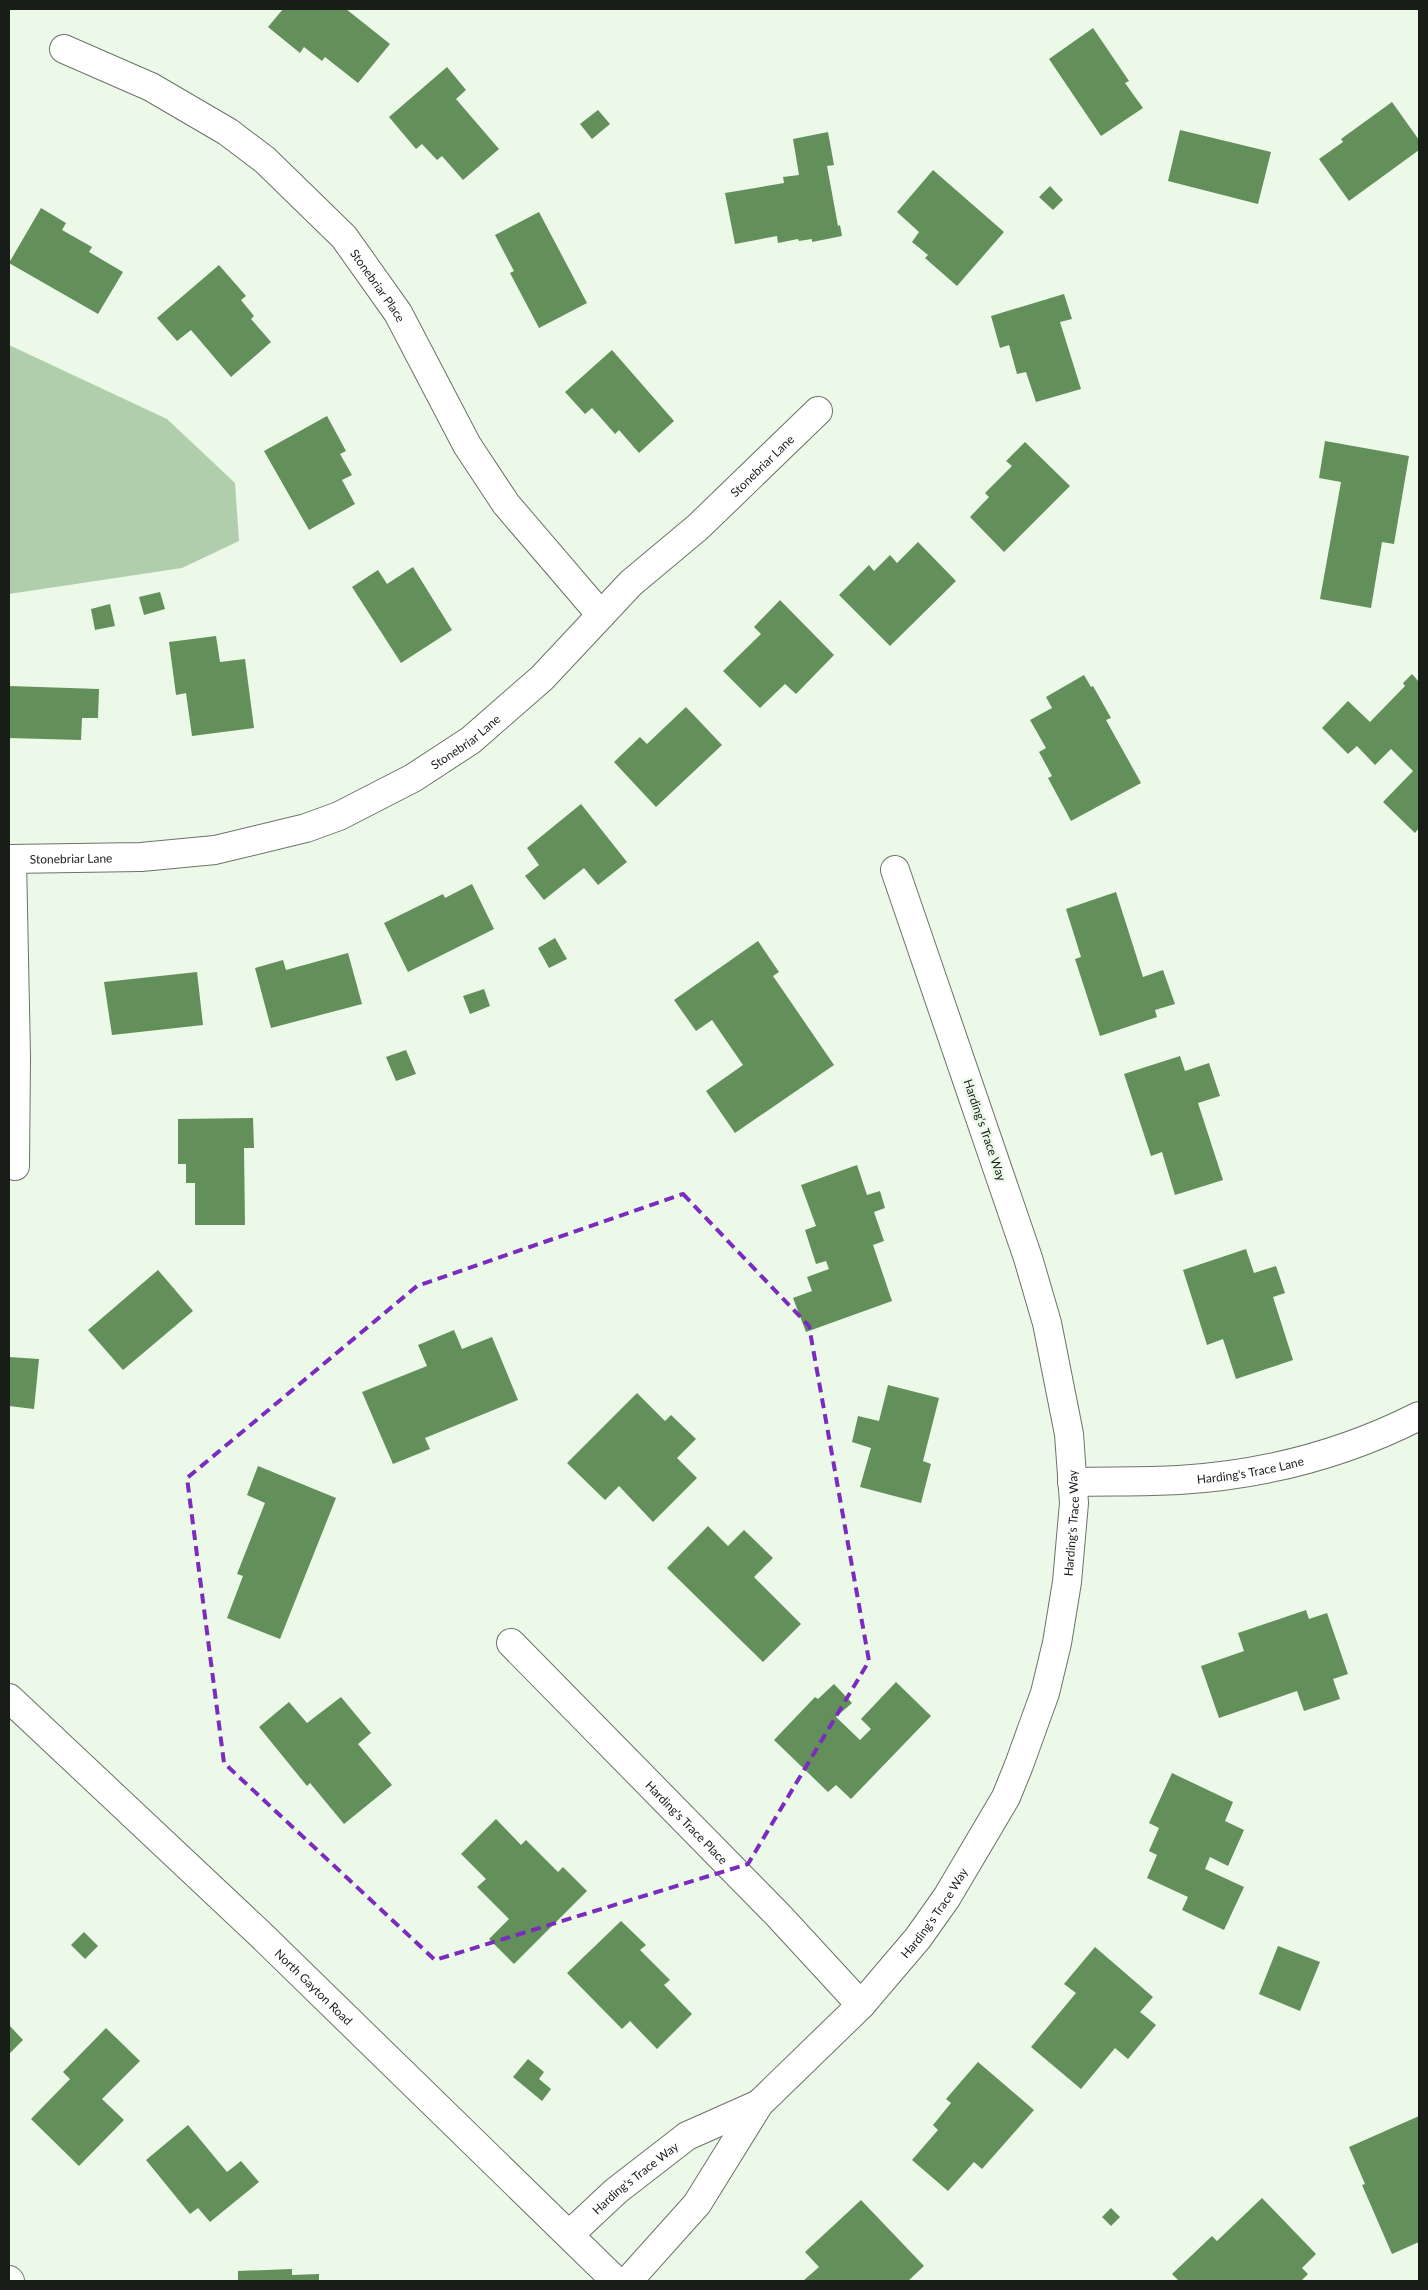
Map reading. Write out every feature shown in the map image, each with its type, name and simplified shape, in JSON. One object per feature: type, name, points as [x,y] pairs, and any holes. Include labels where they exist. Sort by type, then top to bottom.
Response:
[{"type":"street","name":"Stonebriar Place","points":[[64,49],[151,87],[228,132],[265,160],[344,237],[398,313],[467,446],[506,504],[600,615]]},
{"type":"street","name":"Stonebriar Lane","points":[[10,859],[141,857],[215,850],[306,828],[339,816],[413,778],[471,740],[542,678],[631,583],[698,527],[818,410]]},
{"type":"street","points":[[10,859],[16,1057],[15,1166]]},
{"type":"street","name":"Harding's Trace Way","points":[[628,2281],[697,2204],[759,2104],[861,2005],[918,1938],[947,1897],[1006,1797],[1020,1766],[1045,1692],[1057,1643],[1067,1582],[1074,1503],[1068,1425],[1047,1323],[1028,1258],[895,870]]},
{"type":"street","name":"Harding's Trace Lane","points":[[1072,1482],[1178,1480],[1244,1473],[1304,1461],[1356,1444],[1419,1416]]},
{"type":"street","name":"Harding's Trace Place","points":[[511,1643],[778,1915],[861,2005]]},
{"type":"street","name":"North Gayton Road","points":[[9,1698],[259,1933],[570,2234],[616,2281]]},
{"type":"street","name":"Harding's Trace Way","points":[[570,2234],[616,2191],[687,2136],[759,2104]]},
{"type":"highlighted area","points":[[683,1194],[809,1326],[869,1661],[748,1864],[435,1960],[224,1763],[187,1478],[417,1286]]},
{"type":"green space","points":[[9,345],[167,419],[235,483],[239,541],[182,568],[9,594]]},
{"type":"building","points":[[283,9],[346,9],[390,44],[358,83],[325,57],[322,61],[304,47],[300,53],[268,27]]},
{"type":"building","points":[[1093,28],[1129,81],[1125,83],[1143,108],[1101,136],[1049,59]]},
{"type":"building","points":[[447,67],[466,90],[456,99],[499,149],[463,180],[442,156],[437,160],[422,144],[416,149],[389,117]]},
{"type":"building","points":[[1392,102],[1419,140],[1419,150],[1349,201],[1319,159],[1343,142],[1341,139]]},
{"type":"building","points":[[598,110],[610,124],[592,139],[580,124]]},
{"type":"building","points":[[1180,130],[1271,152],[1258,204],[1168,181]]},
{"type":"building","points":[[828,132],[834,165],[827,166],[838,226],[840,225],[842,236],[812,242],[812,239],[799,241],[798,239],[778,243],[777,236],[735,244],[725,193],[784,183],[783,177],[799,175],[793,139]]},
{"type":"building","points":[[933,170],[1004,232],[957,286],[925,258],[928,255],[912,242],[919,232],[897,212]]},
{"type":"building","points":[[1050,186],[1063,200],[1053,210],[1039,197]]},
{"type":"building","points":[[41,208],[66,223],[62,230],[92,247],[89,252],[123,272],[98,314],[9,263]]},
{"type":"building","points":[[539,212],[587,303],[539,328],[510,273],[514,271],[495,235]]},
{"type":"building","points":[[219,265],[246,296],[241,300],[254,316],[251,319],[271,342],[231,377],[191,330],[177,341],[157,318]]},
{"type":"building","points":[[1064,294],[1072,319],[1060,322],[1081,389],[1036,402],[1026,372],[1017,374],[1009,345],[1000,348],[991,316]]},
{"type":"building","points":[[612,350],[674,421],[639,453],[619,430],[615,434],[592,408],[585,414],[565,392]]},
{"type":"building","points":[[327,416],[346,451],[340,454],[352,475],[342,480],[355,504],[309,530],[264,451]]},
{"type":"building","points":[[1325,441],[1409,456],[1394,544],[1382,542],[1371,608],[1320,599],[1341,482],[1319,478]]},
{"type":"building","points":[[1025,442],[1070,486],[1004,552],[970,517],[989,497],[985,493],[1012,466],[1006,461]]},
{"type":"building","points":[[918,542],[956,581],[890,646],[839,595],[869,565],[874,571],[890,555],[897,563]]},
{"type":"building","points":[[413,567],[452,630],[401,663],[352,587],[378,570],[387,584]]},
{"type":"building","points":[[160,592],[165,609],[144,615],[139,597]]},
{"type":"building","points":[[780,600],[834,655],[796,694],[785,684],[760,708],[723,671],[761,634],[754,627]]},
{"type":"building","points":[[110,604],[115,626],[95,630],[91,609]]},
{"type":"building","points":[[216,636],[220,662],[245,659],[254,728],[192,736],[186,693],[176,695],[169,642]]},
{"type":"building","points":[[1412,674],[1419,682],[1419,828],[1415,833],[1383,802],[1413,771],[1391,749],[1375,765],[1357,746],[1348,754],[1322,728],[1348,701],[1370,722],[1405,686],[1403,683]]},
{"type":"building","points":[[1084,675],[1091,687],[1093,686],[1111,718],[1106,720],[1141,783],[1071,821],[1048,778],[1052,776],[1039,752],[1046,748],[1030,720],[1052,708],[1046,697]]},
{"type":"building","points":[[9,686],[99,689],[98,718],[82,718],[81,740],[9,738]]},
{"type":"building","points":[[686,707],[722,745],[656,807],[614,762],[640,737],[647,744]]},
{"type":"building","points":[[581,804],[627,862],[598,885],[584,868],[544,900],[525,876],[539,865],[527,848]]},
{"type":"building","points":[[472,884],[494,929],[408,972],[384,923],[443,894],[445,898]]},
{"type":"building","points":[[1116,892],[1143,977],[1163,970],[1175,1004],[1155,1010],[1157,1017],[1100,1036],[1075,959],[1081,957],[1066,909]]},
{"type":"building","points":[[555,938],[567,959],[549,968],[538,948]]},
{"type":"building","points":[[758,941],[779,972],[773,976],[834,1065],[735,1133],[706,1091],[743,1065],[712,1020],[696,1031],[674,1000]]},
{"type":"building","points":[[348,953],[362,1004],[271,1028],[255,968],[283,960],[286,970]]},
{"type":"building","points":[[197,972],[203,1025],[112,1035],[104,982]]},
{"type":"building","points":[[484,989],[490,1006],[470,1014],[463,996]]},
{"type":"building","points":[[406,1050],[416,1074],[396,1081],[386,1057]]},
{"type":"building","points":[[1180,1056],[1185,1071],[1209,1063],[1220,1096],[1198,1103],[1223,1180],[1175,1195],[1162,1152],[1151,1156],[1124,1074]]},
{"type":"building","points":[[253,1118],[254,1148],[244,1148],[245,1225],[195,1225],[195,1183],[186,1183],[186,1164],[178,1164],[178,1119]]},
{"type":"building","points":[[857,1165],[867,1195],[880,1191],[885,1208],[874,1212],[884,1241],[873,1245],[892,1301],[806,1332],[793,1298],[812,1291],[807,1277],[829,1269],[826,1261],[816,1264],[805,1230],[816,1226],[801,1185]]},
{"type":"building","points":[[1246,1249],[1254,1273],[1276,1266],[1285,1293],[1273,1297],[1293,1360],[1236,1379],[1223,1339],[1207,1345],[1183,1270]]},
{"type":"building","points":[[158,1270],[193,1311],[123,1370],[88,1330]]},
{"type":"building","points":[[454,1330],[462,1349],[492,1337],[518,1400],[425,1438],[430,1449],[393,1464],[362,1392],[427,1366],[418,1345]]},
{"type":"building","points":[[9,1357],[39,1359],[34,1409],[9,1406]]},
{"type":"building","points":[[888,1385],[939,1398],[923,1461],[931,1464],[921,1503],[860,1487],[871,1448],[852,1442],[858,1416],[879,1421]]},
{"type":"building","points":[[637,1393],[665,1421],[671,1415],[696,1439],[677,1458],[697,1478],[653,1522],[619,1486],[605,1500],[567,1463]]},
{"type":"building","points":[[258,1466],[336,1498],[280,1639],[227,1618],[243,1576],[237,1574],[265,1503],[247,1495]]},
{"type":"building","points":[[708,1526],[728,1546],[744,1530],[773,1558],[754,1577],[801,1624],[763,1662],[667,1568]]},
{"type":"building","points":[[1306,1610],[1309,1619],[1327,1613],[1348,1674],[1333,1679],[1340,1699],[1304,1711],[1297,1691],[1219,1718],[1201,1666],[1244,1651],[1238,1633]]},
{"type":"building","points":[[896,1682],[931,1716],[851,1799],[836,1785],[828,1792],[774,1740],[815,1697],[818,1699],[834,1684],[852,1703],[836,1717],[860,1740],[871,1729],[861,1719]]},
{"type":"building","points":[[341,1697],[371,1733],[358,1744],[392,1785],[344,1824],[310,1783],[307,1786],[259,1727],[289,1702],[307,1723]]},
{"type":"building","points":[[1172,1773],[1233,1802],[1225,1821],[1244,1830],[1228,1866],[1210,1857],[1205,1869],[1244,1887],[1224,1930],[1182,1910],[1188,1897],[1147,1878],[1157,1855],[1149,1851],[1159,1828],[1149,1823]]},
{"type":"building","points":[[496,1819],[521,1845],[526,1840],[558,1872],[563,1867],[587,1891],[514,1964],[489,1939],[509,1919],[477,1887],[486,1879],[461,1854]]},
{"type":"building","points":[[621,1921],[646,1945],[640,1950],[670,1980],[664,1985],[692,2014],[657,2049],[630,2021],[622,2029],[567,1973]]},
{"type":"building","points":[[84,1932],[98,1946],[85,1959],[71,1945]]},
{"type":"building","points":[[1278,1946],[1320,1962],[1300,2011],[1259,1994]]},
{"type":"building","points":[[1095,1947],[1153,1997],[1140,2012],[1156,2025],[1128,2059],[1115,2048],[1081,2089],[1031,2047],[1076,1993],[1064,1984]]},
{"type":"building","points":[[9,2025],[23,2040],[9,2054]]},
{"type":"building","points":[[106,2028],[140,2061],[102,2099],[124,2120],[79,2166],[31,2119],[70,2079],[63,2072]]},
{"type":"building","points":[[528,2059],[544,2072],[539,2079],[551,2089],[542,2101],[513,2077]]},
{"type":"building","points":[[978,2062],[1034,2110],[982,2169],[974,2162],[948,2191],[912,2160],[938,2130],[933,2125],[951,2103],[946,2099]]},
{"type":"building","points":[[1419,2116],[1419,2242],[1392,2254],[1362,2185],[1365,2184],[1349,2147]]},
{"type":"building","points":[[188,2125],[227,2172],[241,2161],[259,2182],[210,2222],[198,2208],[190,2214],[146,2160]]},
{"type":"building","points":[[1262,2198],[1316,2254],[1302,2268],[1308,2274],[1301,2281],[1179,2281],[1172,2274],[1212,2236],[1217,2241]]},
{"type":"building","points":[[861,2200],[924,2266],[908,2281],[803,2281],[819,2267],[805,2252]]},
{"type":"building","points":[[1111,2208],[1120,2217],[1111,2226],[1102,2217]]},
{"type":"building","points":[[292,2269],[292,2275],[319,2274],[319,2281],[238,2281],[238,2271]]}]
